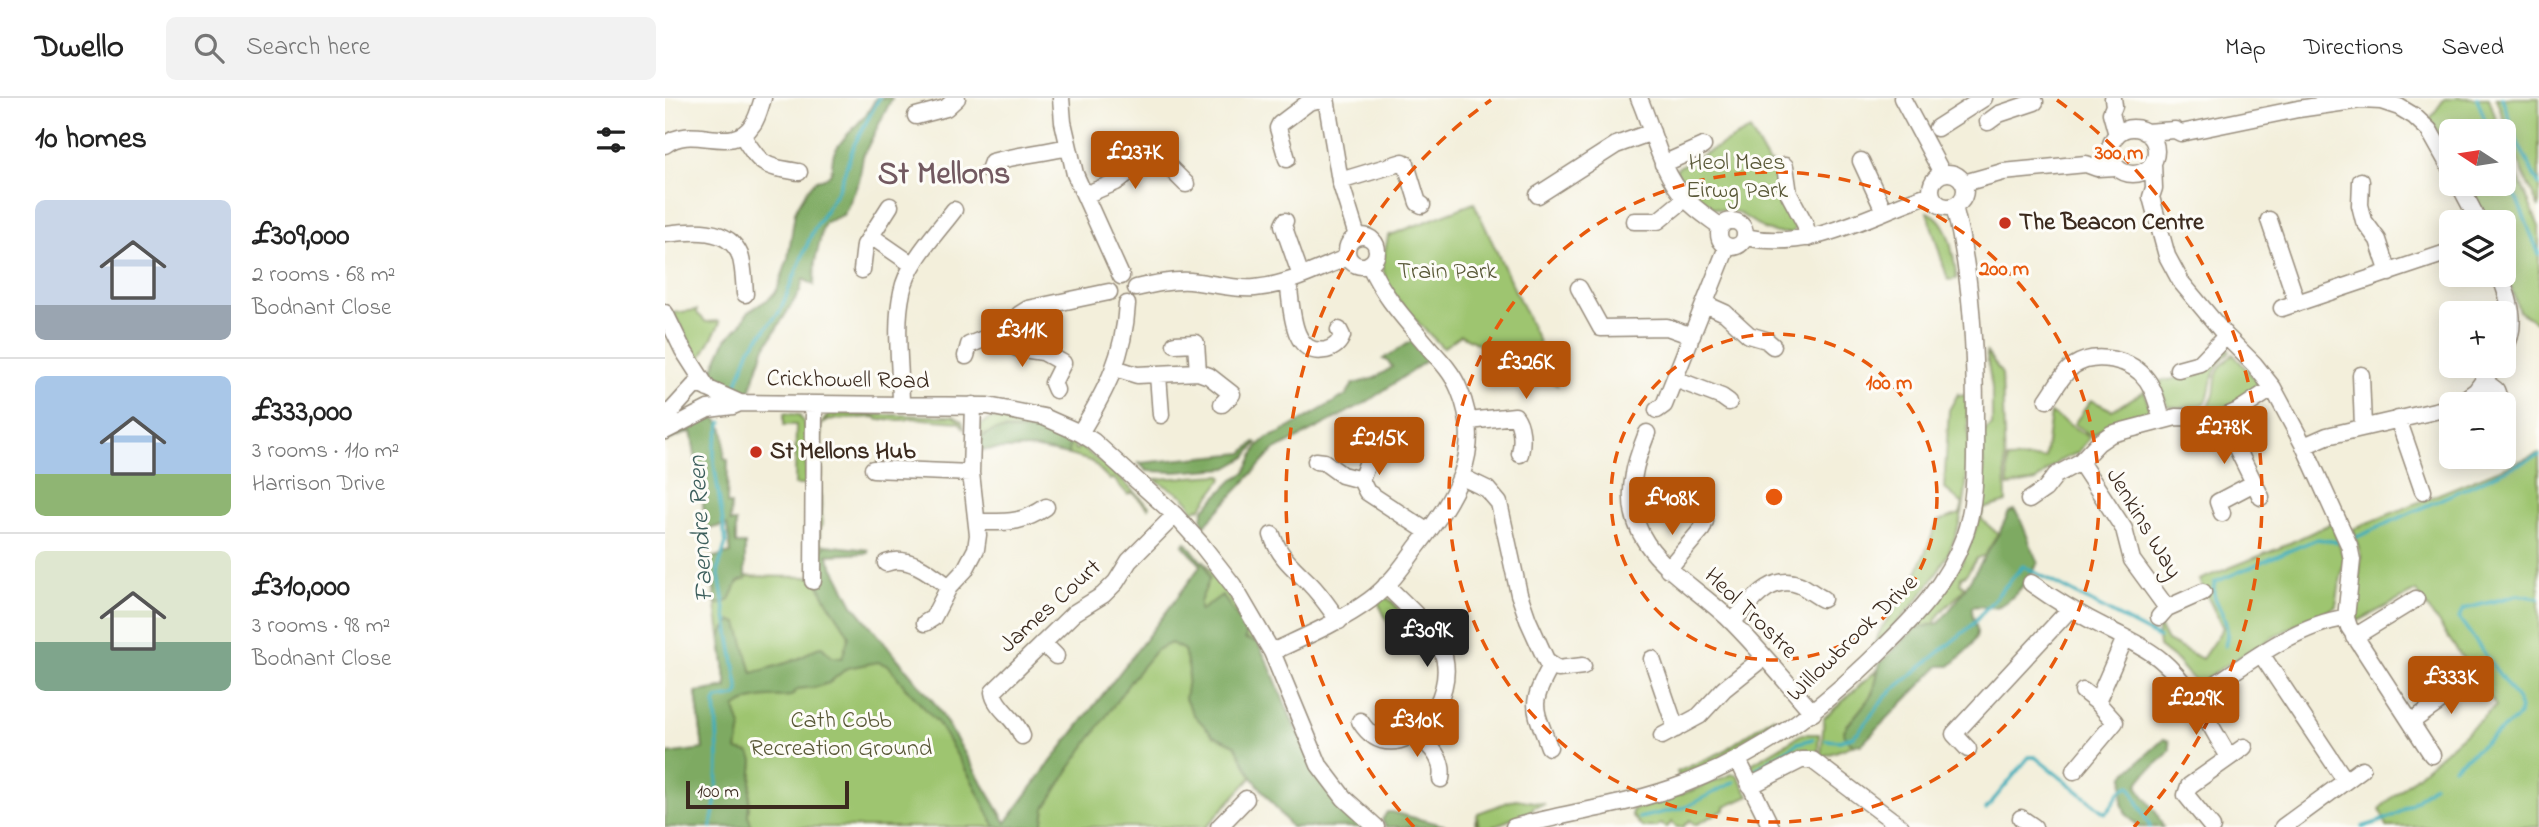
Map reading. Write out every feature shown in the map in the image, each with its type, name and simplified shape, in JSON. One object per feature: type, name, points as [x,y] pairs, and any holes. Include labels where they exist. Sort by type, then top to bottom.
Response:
[{"type":"street","points":[[665,145],[682,136],[727,140],[742,135],[753,125],[763,98]]},
{"type":"street","points":[[916,116],[946,108],[957,98]]},
{"type":"street","points":[[1061,98],[1075,174],[1121,276]]},
{"type":"street","points":[[1287,159],[1278,128],[1280,124],[1309,102],[1325,98],[1340,181],[1357,236]]},
{"type":"street","points":[[1639,98],[1663,164],[1685,198],[1721,227]]},
{"type":"street","points":[[1902,98],[1942,173]]},
{"type":"street","points":[[1937,128],[1984,98]]},
{"type":"street","points":[[1991,98],[1993,118],[2035,102]]},
{"type":"street","points":[[2086,164],[2130,129],[2175,130],[2181,133],[2297,104],[2360,100],[2399,103],[2428,130],[2439,149]]},
{"type":"street","points":[[2113,102],[2151,137],[2154,157],[2154,188],[2151,197]]},
{"type":"street","points":[[2113,102],[2111,113],[2114,140],[2111,157],[2125,173],[2133,174],[2148,169],[2154,157],[2181,133]]},
{"type":"street","points":[[1538,195],[1616,145],[1652,132]]},
{"type":"street","points":[[742,135],[766,166],[799,172]]},
{"type":"street","points":[[1663,164],[1703,146]]},
{"type":"street","points":[[989,170],[992,162],[1023,153],[1033,155],[1068,147]]},
{"type":"street","points":[[1861,161],[1884,211]]},
{"type":"street","points":[[1084,195],[1116,182],[1139,164],[1147,162],[1167,165],[1186,184]]},
{"type":"street","points":[[1340,181],[1403,162],[1406,164],[1417,203],[1422,205]]},
{"type":"street","points":[[1964,183],[2003,172],[2086,164],[2097,168],[2117,167]]},
{"type":"street","points":[[1785,166],[1789,194],[1805,224],[1808,238]]},
{"type":"street","points":[[1942,173],[1957,175],[1964,183],[1963,197],[1954,206],[1939,204],[1931,194],[1931,184],[1942,173]]},
{"type":"street","points":[[2133,174],[2151,197],[2172,265],[2196,301],[2273,388],[2304,446],[2341,525],[2352,560],[2346,618],[2354,637],[2432,755]]},
{"type":"street","points":[[2357,190],[2364,221],[2378,240],[2389,273]]},
{"type":"street","points":[[1745,236],[1781,241],[1808,238],[1836,231],[1931,194]]},
{"type":"street","points":[[1634,221],[1658,221],[1685,198]]},
{"type":"street","points":[[862,270],[865,245],[890,206]]},
{"type":"street","name":"Willowbrook Drive","points":[[1514,827],[1669,790],[1738,760],[1779,737],[1813,713],[1886,645],[1935,593],[1953,563],[1969,520],[1975,477],[1973,315],[1965,252],[1954,206]]},
{"type":"street","points":[[901,405],[899,318],[902,290],[913,265],[954,210]]},
{"type":"street","points":[[1285,220],[1283,225],[1294,279],[1297,333],[1304,346],[1315,351],[1333,347],[1341,341],[1339,330]]},
{"type":"street","points":[[1727,222],[1738,222],[1744,228],[1745,236],[1741,244],[1727,247],[1720,240],[1721,227],[1727,222]]},
{"type":"street","points":[[2268,230],[2290,305],[2439,256]]},
{"type":"street","points":[[665,234],[698,231],[720,236],[729,242],[741,257],[745,294]]},
{"type":"street","points":[[871,236],[913,265]]},
{"type":"street","points":[[1357,236],[1367,236],[1376,246],[1376,256],[1369,264],[1359,266],[1348,257],[1347,247],[1357,236]]},
{"type":"street","points":[[1657,410],[1664,405],[1727,247]]},
{"type":"street","points":[[1136,288],[1188,281],[1256,288],[1294,279],[1348,257]]},
{"type":"street","points":[[1272,652],[1339,621],[1373,598],[1429,532],[1462,477],[1469,443],[1469,421],[1458,386],[1448,369],[1390,302],[1369,264]]},
{"type":"street","points":[[1121,276],[1129,278],[1136,288],[1136,296],[1126,304],[1115,302],[1109,292],[1113,281],[1121,276]]},
{"type":"street","points":[[1579,288],[1601,328],[1667,327],[1692,336]]},
{"type":"street","points":[[966,356],[969,345],[1005,331],[1028,309],[1109,292]]},
{"type":"street","points":[[1080,433],[1103,396],[1115,368],[1125,334],[1126,304]]},
{"type":"street","points":[[1705,304],[1725,313],[1749,335],[1766,340],[1773,346]]},
{"type":"street","points":[[665,313],[683,350],[709,389],[712,398],[705,410],[690,409],[686,402],[683,350]]},
{"type":"street","points":[[1005,331],[1017,348],[1043,352],[1063,363],[1053,383],[1056,390]]},
{"type":"street","points":[[2178,369],[2200,363],[2226,336]]},
{"type":"street","points":[[1175,344],[1196,343],[1198,372]]},
{"type":"street","points":[[2047,400],[2073,366],[2104,358],[2128,365],[2145,377],[2154,393],[2162,420]]},
{"type":"street","points":[[1115,368],[1137,375],[1198,372],[1209,376],[1232,394],[1222,404]]},
{"type":"street","points":[[1158,375],[1161,415]]},
{"type":"street","points":[[2361,375],[2363,427]]},
{"type":"street","points":[[2474,392],[2486,378]]},
{"type":"street","points":[[1675,379],[1722,397],[1728,402]]},
{"type":"street","points":[[2484,381],[2497,392]]},
{"type":"street","points":[[665,418],[686,393],[698,385],[709,389]]},
{"type":"street","name":"Jenkins Way","points":[[2029,500],[2045,489],[2056,475],[2080,462],[2111,434],[2176,417],[2222,418],[2273,388]]},
{"type":"street","name":"Crickhowell Road","points":[[709,389],[740,402],[973,405],[1044,417],[1080,433],[1109,454],[1175,515],[1233,585],[1272,652],[1319,765],[1344,798],[1375,827]]},
{"type":"street","name":"Crickhowell Road","points":[[665,431],[705,410],[733,406],[740,402]]},
{"type":"street","points":[[813,581],[814,404]]},
{"type":"street","points":[[925,623],[933,618],[949,587],[965,570],[976,549],[978,522],[971,473],[973,405]]},
{"type":"street","points":[[2304,446],[2327,436],[2439,410]]},
{"type":"street","points":[[1469,421],[1515,416],[1522,445],[1520,454]]},
{"type":"street","points":[[2222,418],[2258,490],[2218,502],[2222,513]]},
{"type":"street","points":[[2398,419],[2423,491]]},
{"type":"street","name":"Heol Trostre","points":[[1647,433],[1633,475],[1634,513],[1650,551],[1732,622],[1813,713]]},
{"type":"street","points":[[1370,453],[1361,480],[1367,492],[1429,532]]},
{"type":"street","points":[[1316,461],[1324,462],[1342,475],[1361,480]]},
{"type":"street","name":"Jenkins Way","points":[[2080,462],[2124,529],[2132,560],[2163,613],[2203,592]]},
{"type":"street","points":[[873,469],[971,473]]},
{"type":"street","points":[[1462,477],[1487,489],[1499,503],[1522,603],[1542,654],[1551,666],[1566,670],[1583,666]]},
{"type":"street","points":[[978,522],[1005,523],[1026,519],[1046,507]]},
{"type":"street","name":"James Court","points":[[1022,736],[1018,725],[994,700],[993,692],[1074,613],[1103,595],[1116,582],[1129,561],[1175,515]]},
{"type":"street","points":[[1668,569],[1702,529],[1705,521]]},
{"type":"street","points":[[1272,535],[1289,565],[1312,586],[1339,621]]},
{"type":"street","points":[[886,563],[894,560],[918,566],[949,587]]},
{"type":"street","points":[[1732,622],[1765,589],[1782,582],[1799,584],[1823,599]]},
{"type":"street","points":[[2031,583],[2070,609],[2160,659],[2176,674],[2194,699],[2229,757]]},
{"type":"street","points":[[1360,721],[1367,733],[1380,739],[1400,739],[1416,733],[1437,708],[1444,691],[1444,657],[1431,632],[1386,585]]},
{"type":"street","points":[[2354,637],[2416,600]]},
{"type":"street","points":[[1969,749],[1954,734],[2070,609]]},
{"type":"street","points":[[2194,699],[2261,654],[2321,622],[2346,618]]},
{"type":"street","points":[[2097,702],[2125,638]]},
{"type":"street","points":[[1044,643],[1056,656]]},
{"type":"street","points":[[2261,654],[2345,780]]},
{"type":"street","points":[[1652,659],[1669,732],[1699,716],[1724,689],[1764,657]]},
{"type":"street","points":[[1549,747],[1536,715],[1535,704],[1540,686],[1551,666]]},
{"type":"street","points":[[2411,722],[2470,680]]},
{"type":"street","points":[[2074,771],[2115,722],[2083,691]]},
{"type":"street","points":[[1416,733],[1440,760],[1443,771],[1441,779]]},
{"type":"street","points":[[2212,827],[2189,800],[2186,791],[2192,781],[2244,747]]},
{"type":"street","points":[[1738,760],[1771,827]]},
{"type":"street","points":[[1750,786],[1801,760],[1812,760],[1901,827]]},
{"type":"street","points":[[2283,827],[2362,769]]},
{"type":"street","points":[[1219,827],[1245,799]]},
{"type":"green space","points":[[876,98],[892,98],[863,156],[859,181],[847,208],[843,215],[826,222],[823,227],[815,262],[814,285],[803,279],[800,291],[764,349],[749,394],[732,390],[711,373],[726,339],[740,326],[748,312],[770,298],[777,290],[788,259],[795,212],[799,204],[814,182],[830,174],[835,151]]},
{"type":"green space","points":[[2445,98],[2489,98],[2496,119],[2439,119],[2439,132],[2429,120]]},
{"type":"green space","points":[[2496,98],[2539,98],[2539,208],[2517,156],[2517,119],[2504,119]]},
{"type":"green space","name":"Heol Maes Eirwg Park","points":[[1750,130],[1780,180],[1786,202],[1784,204],[1797,225],[1792,233],[1766,230],[1737,212],[1717,209],[1699,202],[1676,172],[1677,168]]},
{"type":"green space","points":[[2517,174],[2539,227],[2539,324],[2519,311],[2511,287],[2516,287],[2516,210],[2480,210],[2472,196],[2517,196]]},
{"type":"green space","name":"Train Park","points":[[1474,203],[1557,385],[1461,335],[1443,348],[1405,309],[1389,286],[1383,263],[1388,236]]},
{"type":"green space","points":[[1927,212],[1941,222],[1946,231],[1957,279],[1948,280]]},
{"type":"green space","points":[[697,310],[706,322],[720,323],[700,360],[673,313]]},
{"type":"green space","points":[[1413,340],[1429,359],[1367,402],[1273,451],[1203,527],[1204,509],[1234,479],[1245,473],[1258,446],[1267,438],[1346,395],[1353,384],[1375,378],[1392,367],[1383,359]]},
{"type":"green space","points":[[2223,344],[2230,351],[2217,367],[2204,403],[2193,407],[2167,405],[2158,382],[2200,374],[2200,369]]},
{"type":"green space","points":[[1986,351],[2002,374],[2006,502],[1983,509],[1981,519],[1998,534],[1985,555],[1977,558],[1966,575],[1961,577],[1960,583],[1965,587],[1934,624],[1916,628],[1942,595],[1963,561],[1977,523],[1984,482],[1982,433],[1992,425],[1992,388]]},
{"type":"green space","points":[[2233,354],[2256,380],[2257,389],[2227,410],[2202,410],[2212,400],[2220,367]]},
{"type":"green space","points":[[2145,391],[2149,409],[2146,414],[2110,424],[2092,436],[2074,424],[2091,400],[2112,410]]},
{"type":"green space","points":[[1958,394],[1967,395],[1969,447],[1963,511],[1955,536],[1945,560],[1931,582],[1873,647],[1881,629],[1913,582],[1938,521],[1960,514],[1963,504],[1944,488],[1949,410]]},
{"type":"green space","points":[[784,413],[799,415],[806,427],[806,485],[795,485],[796,425],[784,425]]},
{"type":"green space","points":[[2051,413],[2090,438],[2077,453],[2059,461],[2036,481],[2008,486],[2007,459],[2045,458]]},
{"type":"green space","points":[[832,414],[953,416],[962,421],[965,430],[959,422],[910,418],[828,420],[821,425],[826,417]]},
{"type":"green space","points":[[714,417],[723,431],[724,459],[728,460],[727,504],[731,504],[730,522],[736,522],[736,544],[745,544],[747,576],[738,582],[728,601],[721,604],[716,604],[710,558],[731,553],[727,525],[707,529],[691,431],[665,442]]},
{"type":"green space","points":[[991,418],[1034,426],[1075,443],[1074,449],[1077,450],[1079,446],[1110,469],[1149,506],[1148,508],[1132,492],[1128,495],[1113,478],[1110,480],[1091,461],[1069,455],[1069,442],[1036,432],[1012,429],[990,433],[980,438],[981,425]]},
{"type":"green space","points":[[821,425],[820,544],[826,545],[817,560]]},
{"type":"green space","points":[[995,430],[1050,434],[1070,442],[1069,455],[1033,448],[979,450],[980,438]]},
{"type":"green space","points":[[1257,443],[1246,457],[1227,468],[1147,471],[1139,463],[1243,453]]},
{"type":"green space","points":[[2539,453],[2539,827],[2386,827],[2380,808],[2496,706],[2416,591],[2356,622],[2361,556],[2353,529],[2500,469],[2516,469],[2516,462]]},
{"type":"green space","points":[[1221,475],[1223,478],[1200,509],[1193,512],[1183,496],[1154,479]]},
{"type":"green space","points":[[2014,510],[2038,563],[2030,575],[2013,596],[2001,605],[1972,607],[1977,634],[1968,650],[1950,666],[1939,666],[1861,745],[1853,744],[1845,738],[1844,730],[1873,694],[1880,663],[1915,629],[1939,623],[1959,598],[2009,512]]},
{"type":"green space","points":[[2332,523],[2344,559],[2336,606],[2306,619],[2200,682],[2194,681],[2177,661],[2159,647],[2157,622],[2167,641],[2202,659],[2223,628],[2199,580],[2279,548]]},
{"type":"green space","name":"Cath Cobb Recreation Ground","points":[[1186,542],[1202,562],[1204,561],[1246,625],[1300,738],[1252,777],[1206,827],[752,827],[748,815],[753,760],[703,749],[696,692],[727,687],[712,576],[809,577],[829,562],[853,605],[936,705],[1006,823],[1201,565],[1183,545]]},
{"type":"green space","points":[[1186,542],[1202,562],[1204,561],[1210,578],[1200,602],[1200,611],[1222,595],[1247,631],[1245,639],[1258,643],[1295,728],[1367,827],[1291,827],[1252,777],[1235,745],[1213,735],[1194,715],[1185,699],[1189,671],[1184,650],[1171,643],[1156,650],[1132,679],[1045,808],[1042,827],[995,827],[938,723],[889,666],[878,662],[847,668],[829,683],[798,689],[791,696],[754,699],[735,708],[741,727],[737,750],[750,753],[753,760],[748,815],[752,827],[665,827],[665,758],[667,754],[703,749],[696,692],[727,688],[721,638],[731,621],[738,623],[752,673],[796,659],[822,647],[832,657],[842,658],[849,636],[820,589],[815,568],[826,545],[868,550],[868,553],[827,555],[853,605],[936,705],[1006,823],[1201,565],[1183,545]]},
{"type":"green space","points":[[1384,598],[1389,599],[1429,642],[1410,650],[1401,650],[1378,602]]},
{"type":"green space","points":[[1877,670],[1872,693],[1847,725],[1853,744],[1857,744],[1821,757],[1824,718]]},
{"type":"green space","points":[[1773,717],[1778,725],[1766,733],[1730,754],[1679,777],[1677,772],[1722,752]]},
{"type":"green space","points":[[1802,734],[1819,734],[1818,754],[1804,751],[1753,774],[1750,766],[1753,763]]},
{"type":"green space","points":[[2164,739],[2169,741],[2170,750],[2137,786],[2163,827],[2139,827],[2126,814],[2122,803],[2124,775]]},
{"type":"green space","points":[[1732,774],[1737,775],[1749,796],[1695,825],[1690,820],[1683,827],[1677,827],[1672,822],[1667,827],[1660,824],[1656,827],[1642,827],[1632,816],[1632,810],[1691,791]]},
{"type":"green space","points":[[1516,799],[1545,804],[1492,827],[1479,827],[1477,816],[1476,827],[1475,821],[1478,813]]},
{"type":"green space","points":[[1387,812],[1450,827],[1386,827],[1382,820]]},
{"type":"waterway","name":"Faendre Reen","points":[[736,386],[750,349],[780,311],[812,233],[839,188],[854,145],[879,98]]},
{"type":"waterway","points":[[2477,98],[2485,119]]},
{"type":"waterway","points":[[2502,98],[2518,143],[2539,185]]},
{"type":"waterway","points":[[2516,196],[2539,254]]},
{"type":"waterway","name":"Faendre Reen","points":[[711,827],[718,765],[715,704],[717,699],[736,696],[739,692],[718,569],[726,543],[714,446],[722,422]]},
{"type":"waterway","points":[[2357,537],[2539,455]]},
{"type":"waterway","points":[[2225,646],[2227,627],[2215,596],[2215,582],[2317,539],[2337,542]]},
{"type":"waterway","points":[[1826,740],[1840,741],[1859,731],[1887,695],[1970,627],[2023,566],[2159,638]]},
{"type":"waterway","points":[[2454,767],[2518,717],[2521,709],[2517,699],[2459,618],[2464,609],[2518,595],[2539,598]]},
{"type":"waterway","points":[[1756,769],[1798,743],[1813,739]]},
{"type":"waterway","points":[[1986,809],[2029,757],[2035,757],[2105,813],[2119,793],[2130,786],[2150,827]]},
{"type":"waterway","points":[[1639,818],[1686,807],[1734,782]]},
{"type":"waterway","points":[[2362,827],[2385,820],[2401,811],[2434,785]]},
{"type":"place","name":"The Beacon Centre","points":[[2005,223]]},
{"type":"place","name":"St Mellons Hub","points":[[756,452]]},
{"type":"district","name":"St Mellons","points":[[944,175]]}]
